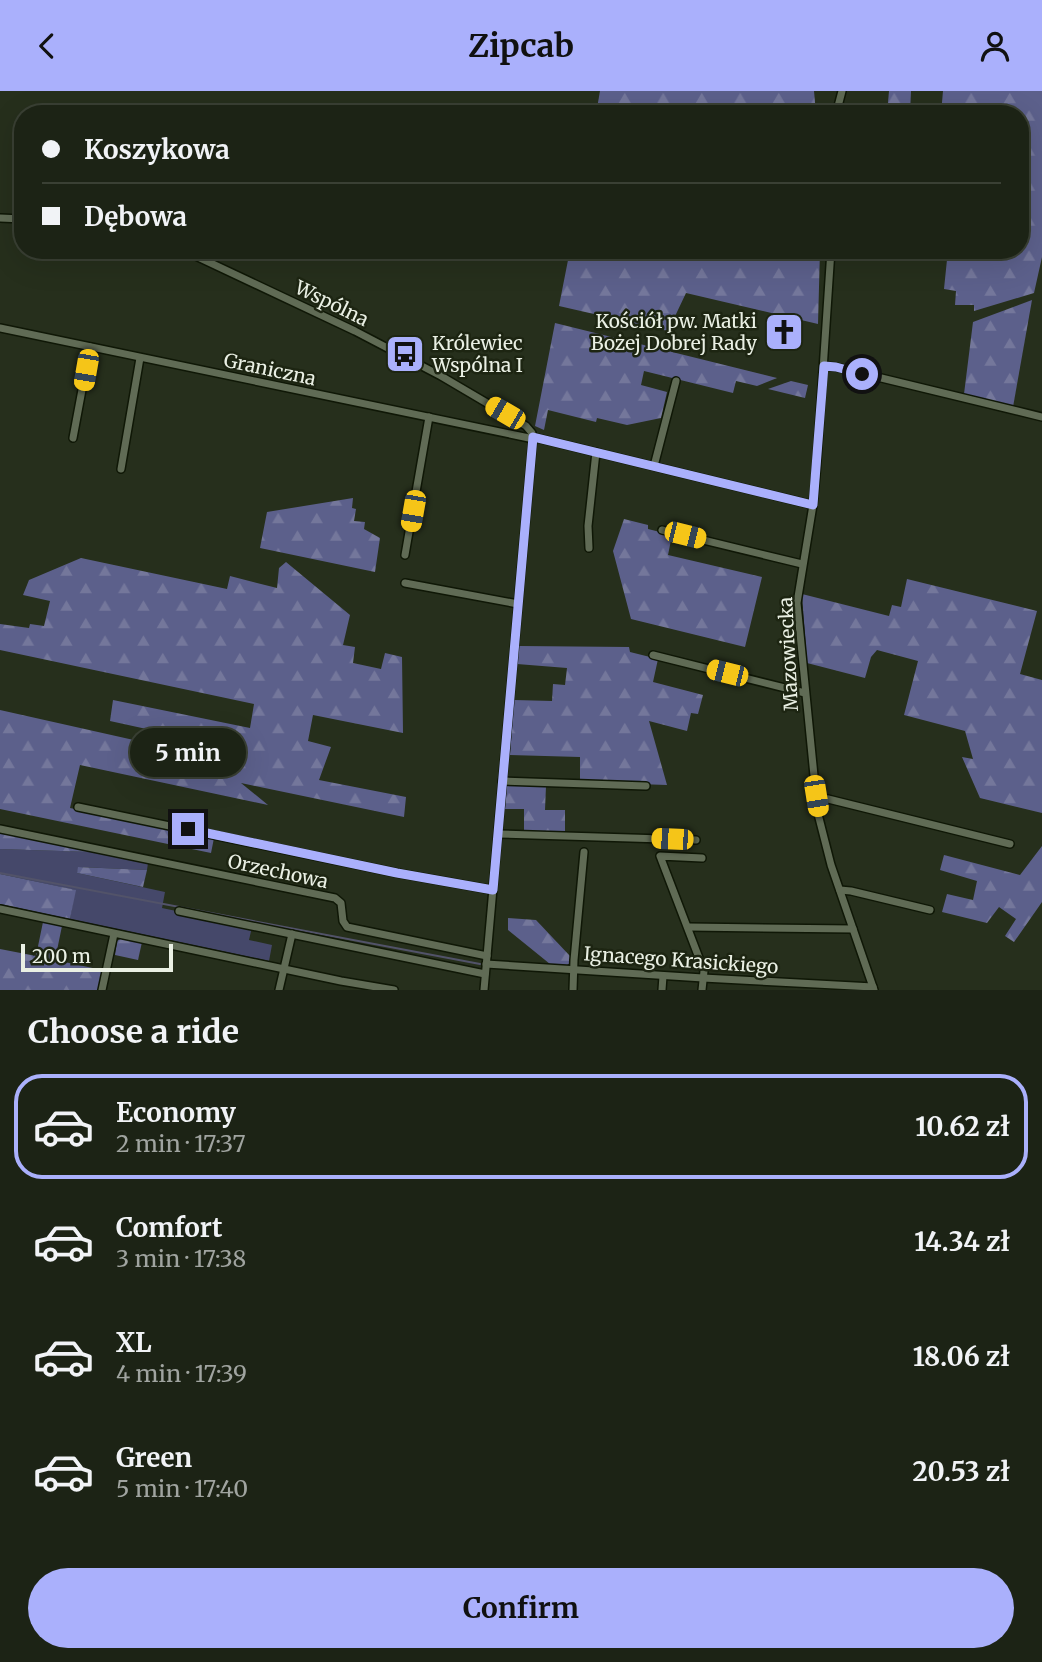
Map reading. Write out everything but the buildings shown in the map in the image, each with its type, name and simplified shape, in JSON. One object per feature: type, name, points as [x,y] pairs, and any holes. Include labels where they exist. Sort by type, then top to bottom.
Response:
[{"type":"street","name":"Wspólna","points":[[202,259],[355,331],[441,376],[526,426],[533,437]]},
{"type":"street","name":"Mazowiecka","points":[[830,259],[813,505],[797,603],[818,814],[831,865],[873,988]]},
{"type":"street","name":"Graniczna","points":[[0,328],[533,437],[813,505]]},
{"type":"street","points":[[73,438],[90,347]]},
{"type":"street","points":[[121,469],[140,358]]},
{"type":"street","points":[[824,366],[1042,417]]},
{"type":"street","points":[[654,466],[676,381]]},
{"type":"street","points":[[405,555],[429,417]]},
{"type":"street","points":[[484,990],[533,437]]},
{"type":"street","points":[[589,548],[588,526],[596,452]]},
{"type":"street","points":[[662,530],[802,564]]},
{"type":"street","points":[[405,583],[518,604]]},
{"type":"street","points":[[653,655],[805,693]]},
{"type":"street","points":[[502,781],[646,786]]},
{"type":"street","points":[[816,796],[1010,844]]},
{"type":"street","points":[[78,807],[397,873],[493,890]]},
{"type":"street","name":"Orzechowa","points":[[0,829],[335,898],[341,903],[346,927],[487,960]]},
{"type":"street","points":[[498,834],[696,840]]},
{"type":"street","points":[[573,990],[584,852]]},
{"type":"street","points":[[702,858],[660,856],[704,971],[702,990]]},
{"type":"street","points":[[840,890],[930,910]]},
{"type":"street","points":[[0,909],[394,990]]},
{"type":"street","points":[[179,911],[485,974]]},
{"type":"street","points":[[688,927],[853,929]]},
{"type":"street","points":[[102,990],[114,933]]},
{"type":"street","points":[[279,990],[292,933]]},
{"type":"street","name":"Ignacego Krasickiego","points":[[487,960],[663,976],[873,988]]},
{"type":"street","points":[[662,990],[663,976]]},
{"type":"shaded area","points":[[0,849],[91,852],[148,863],[147,870],[79,867],[77,873],[165,892],[162,908],[252,927],[249,940],[272,945],[269,961],[70,919],[75,890],[0,874]]},
{"type":"green space","points":[[600,91],[814,91],[815,105],[598,105]]},
{"type":"green space","points":[[889,91],[911,91],[910,105],[888,105]]},
{"type":"green space","points":[[943,91],[1042,91],[1042,257],[1034,293],[974,311],[974,305],[955,305],[956,291],[944,289],[947,259],[1029,259],[1029,105],[942,105]]},
{"type":"green space","points":[[568,259],[820,259],[818,324],[686,293],[668,331],[559,306]]},
{"type":"green space","points":[[1032,300],[1013,407],[964,394],[973,322]]},
{"type":"green space","points":[[555,323],[777,378],[757,386],[736,381],[733,393],[644,371],[641,385],[667,392],[661,418],[627,425],[597,418],[596,422],[548,410],[544,430],[535,426]]},
{"type":"green space","points":[[791,381],[808,385],[805,398],[768,389]]},
{"type":"green space","points":[[353,498],[352,508],[356,509],[354,521],[365,522],[364,529],[380,538],[375,572],[260,548],[267,512]]},
{"type":"green space","points":[[624,519],[672,535],[668,555],[762,577],[745,647],[631,619],[613,551]]},
{"type":"green space","points":[[81,558],[227,589],[230,576],[277,588],[279,568],[286,562],[350,615],[343,645],[355,647],[353,663],[381,669],[385,653],[402,657],[403,733],[313,715],[308,741],[331,747],[319,780],[406,797],[404,817],[241,783],[268,805],[80,765],[70,808],[214,838],[211,853],[0,809],[0,710],[205,756],[183,737],[110,721],[113,700],[250,728],[254,704],[0,650],[0,624],[29,628],[30,624],[44,626],[50,601],[23,595],[29,580]]},
{"type":"green space","points":[[907,579],[1037,611],[1020,674],[1042,680],[1042,813],[980,798],[962,757],[973,759],[965,731],[904,715],[918,661],[877,650],[871,657],[865,678],[807,663],[802,594],[889,616],[892,605],[901,607]]},
{"type":"green space","points":[[519,646],[629,647],[630,652],[658,659],[653,682],[703,695],[698,714],[691,713],[687,731],[649,721],[667,785],[580,782],[580,757],[510,755],[514,700],[552,701],[553,684],[565,685],[567,668],[517,664]]},
{"type":"green space","points":[[507,785],[546,786],[545,810],[565,810],[565,833],[524,832],[524,809],[505,809]]},
{"type":"green space","points":[[0,832],[91,852],[0,849]]},
{"type":"green space","points":[[1042,846],[1042,902],[1014,942],[1005,936],[1016,919],[999,907],[987,923],[942,912],[947,894],[973,900],[977,881],[940,870],[944,855],[1020,875]]},
{"type":"green space","points":[[78,867],[147,870],[143,887],[77,873]]},
{"type":"green space","points":[[0,874],[76,890],[70,919],[0,904]]},
{"type":"green space","points":[[508,918],[536,920],[570,956],[570,963],[550,964],[508,930]]},
{"type":"green space","points":[[43,922],[62,926],[55,960],[102,970],[98,990],[0,990],[0,949],[36,956]]},
{"type":"green space","points":[[122,938],[142,942],[138,960],[115,955],[117,941]]},
{"type":"waterway","points":[[0,873],[480,964]]},
{"type":"place","name":"Kościół pw. Matki Bożej Dobrej Rady","points":[[784,332]]},
{"type":"place","name":"Królewiec Wspólna I","points":[[405,354]]},
{"type":"route","points":[[188,829],[397,873],[493,890],[533,437],[813,505],[824,366],[862,374]]}]
